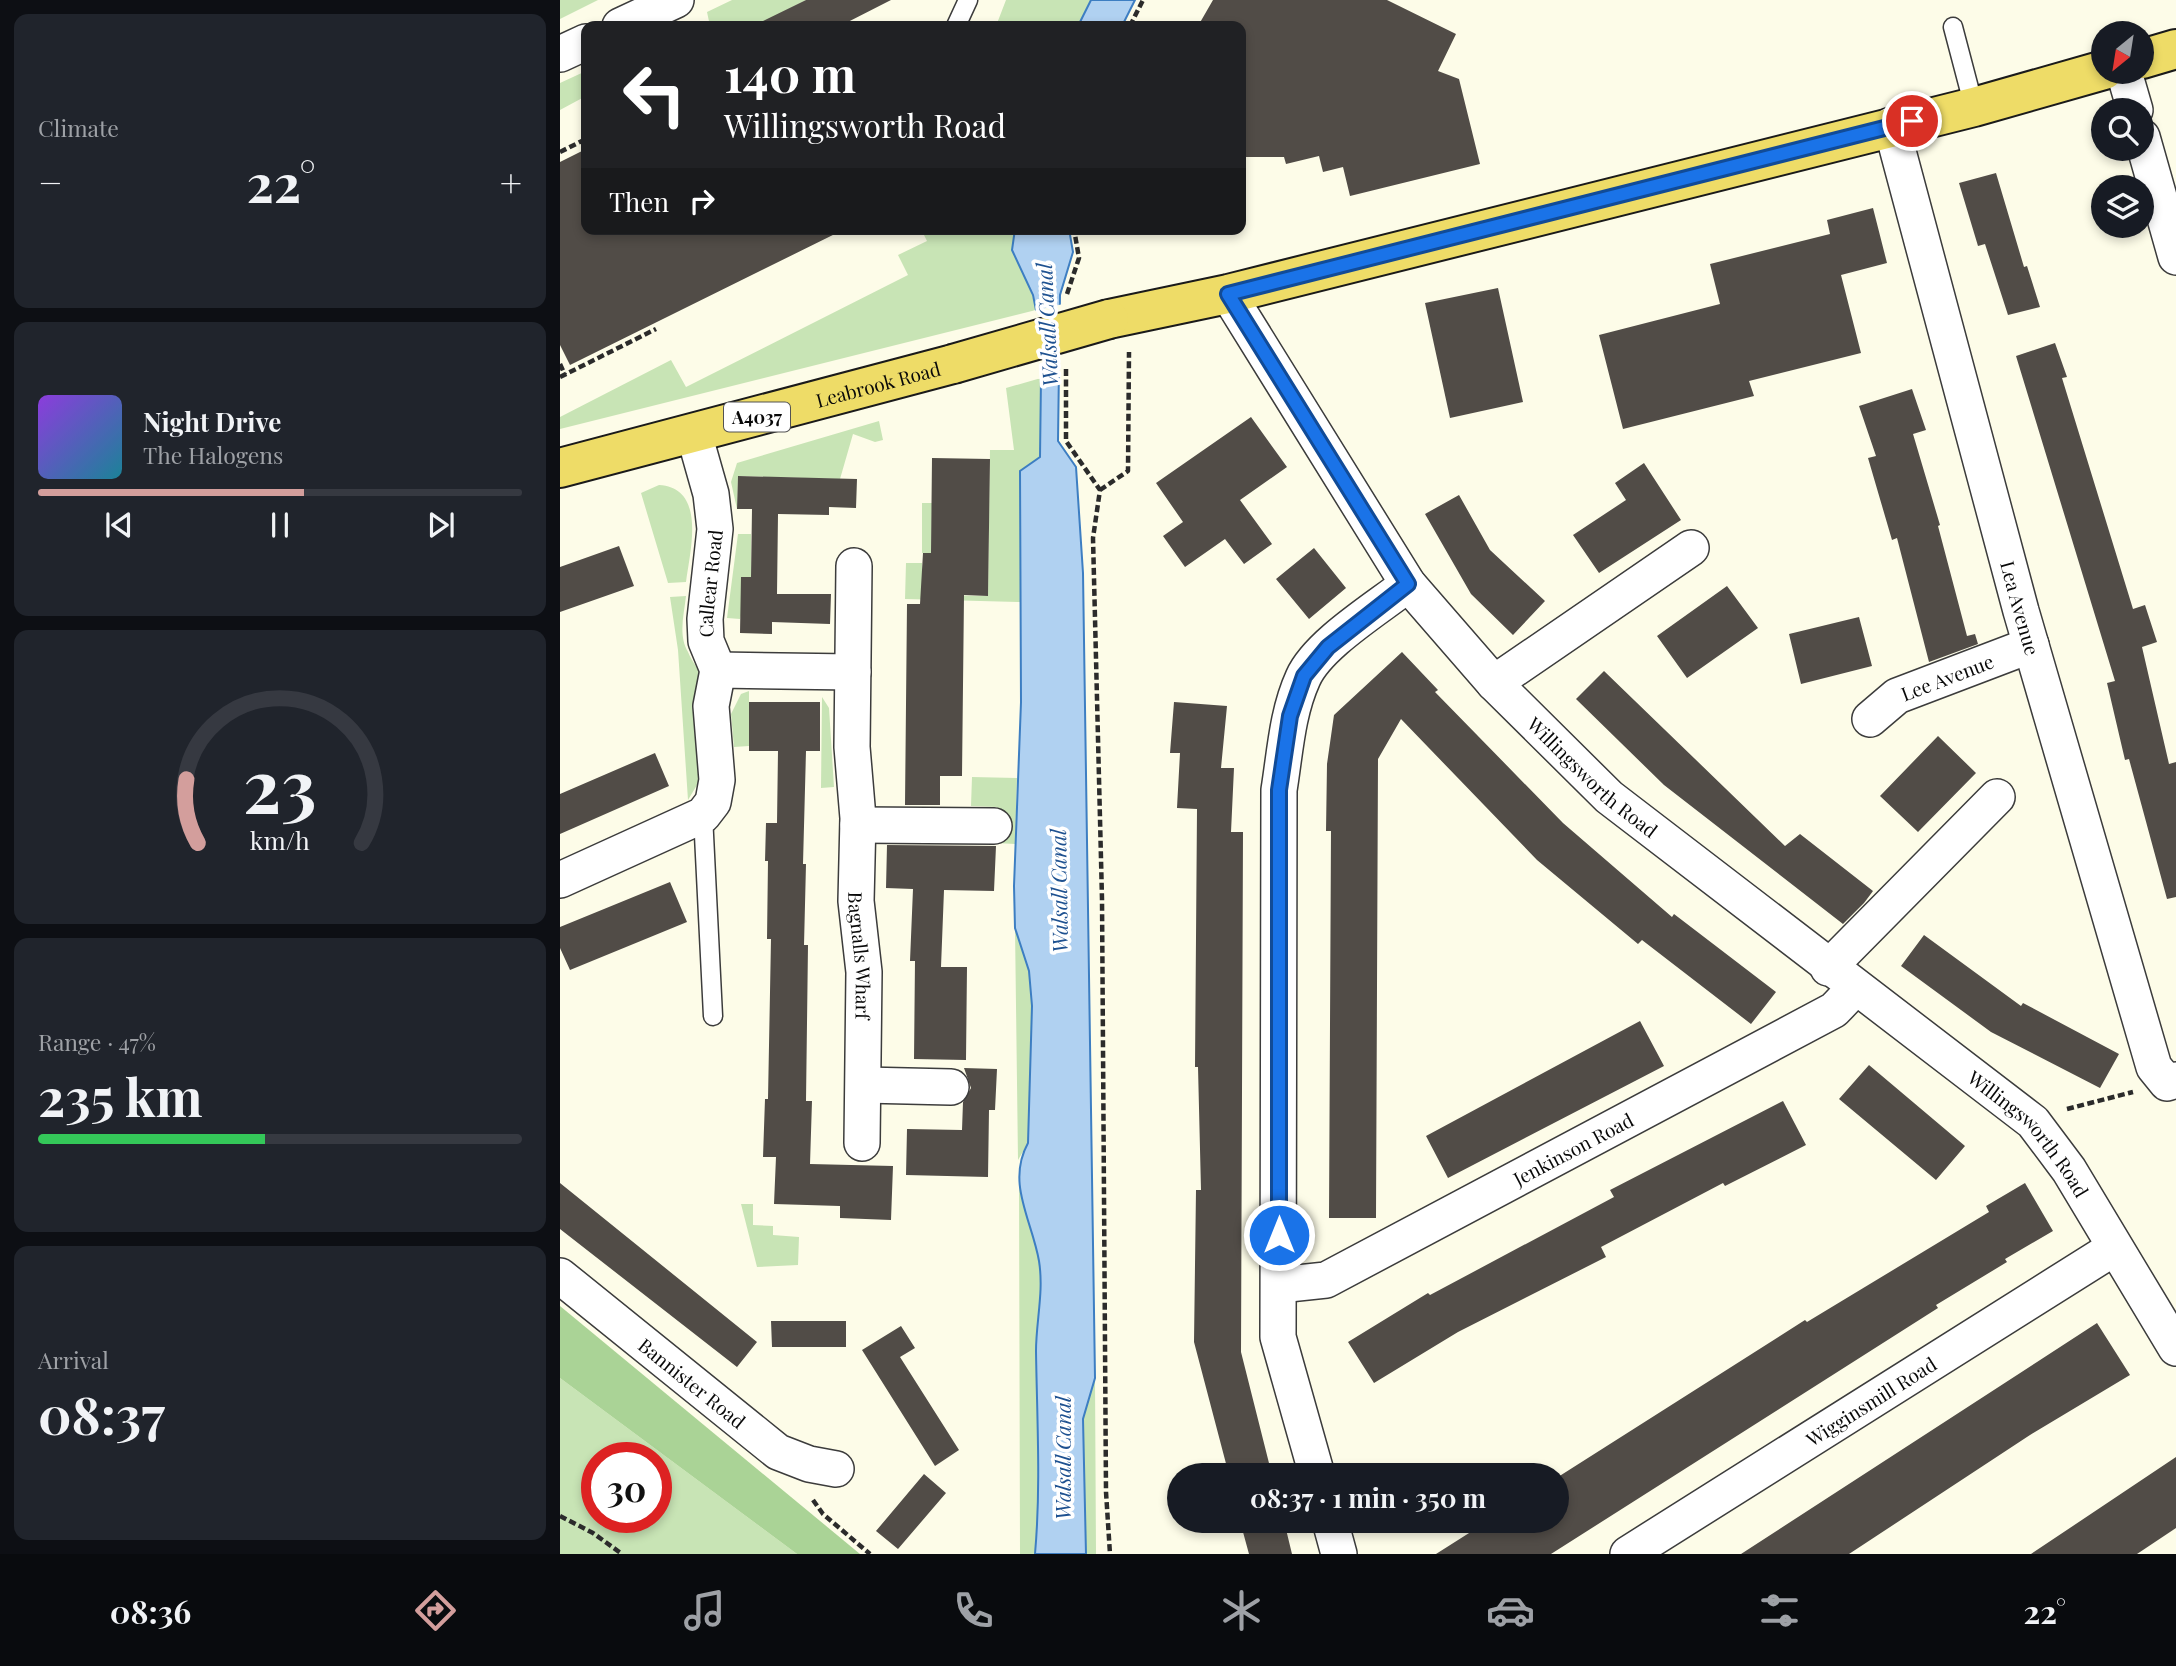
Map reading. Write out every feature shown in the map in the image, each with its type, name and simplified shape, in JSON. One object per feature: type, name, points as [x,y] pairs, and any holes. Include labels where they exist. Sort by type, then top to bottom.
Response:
[{"type":"main road","points":[[2154,55],[2176,49]]},
{"type":"main road","name":"A4037","points":[[1119,317],[1228,294],[1891,125],[1974,107],[2091,74]]},
{"type":"main road","name":"Leabrook Road","points":[[560,468],[694,434],[1119,317]]},
{"type":"street","points":[[631,21],[676,0]]},
{"type":"street","points":[[560,54],[581,44]]},
{"type":"street","name":"Lea Avenue","points":[[1891,125],[2031,645],[2154,1067],[2172,1082]]},
{"type":"street","points":[[2149,161],[2176,257]]},
{"type":"street","name":"Willingsworth Road","points":[[1228,294],[1408,584],[1494,683],[1609,797],[2033,1122],[2069,1170],[2176,1348]]},
{"type":"street","name":"Callear Road","points":[[694,434],[711,494],[715,529],[705,619],[706,641],[718,670]]},
{"type":"street","points":[[1494,683],[1691,548]]},
{"type":"street","name":"Bagnalls Wharf","points":[[854,566],[852,747],[858,824],[856,901],[864,972],[862,1143]]},
{"type":"street","points":[[1314,1463],[1278,1337],[1279,790],[1290,716],[1304,676],[1328,647],[1408,584]]},
{"type":"street","name":"Lee Avenue","points":[[1870,719],[1897,696],[1968,671],[2001,654],[2031,645]]},
{"type":"street","points":[[560,880],[703,815],[713,802],[717,780],[711,706],[718,670],[853,672]]},
{"type":"street","points":[[1842,978],[1997,797]]},
{"type":"street","points":[[858,824],[993,826]]},
{"type":"street","name":"Jenkinson Road","points":[[1279,1285],[1326,1280],[1834,1010],[1842,978]]},
{"type":"street","points":[[864,1085],[951,1087]]},
{"type":"street","name":"Wigginsmill Road","points":[[1628,1554],[2114,1248]]},
{"type":"street","name":"Bannister Road","points":[[560,1276],[778,1452],[809,1464],[836,1469]]},
{"type":"street","points":[[1333,1533],[1339,1554]]},
{"type":"lane","points":[[956,21],[968,0]]},
{"type":"lane","points":[[1953,27],[1974,107]]},
{"type":"lane","points":[[703,815],[713,1016]]},
{"type":"path","points":[[1132,21],[1143,0]]},
{"type":"path","points":[[560,152],[581,142]]},
{"type":"path","points":[[1066,295],[1079,258],[1075,235]]},
{"type":"path","points":[[1100,490],[1128,471],[1119,317]]},
{"type":"path","points":[[560,364],[563,376],[656,329]]},
{"type":"path","points":[[1066,361],[1066,440],[1100,490],[1093,538],[1102,913],[1105,1492],[1110,1554]]},
{"type":"path","points":[[2033,1122],[2074,1107],[2172,1082]]},
{"type":"path","points":[[778,1452],[823,1514],[870,1554]]},
{"type":"path","points":[[560,1516],[593,1533],[622,1554]]},
{"type":"green space","points":[[560,0],[598,0],[560,19]]},
{"type":"green space","points":[[732,0],[806,0],[769,19],[770,21],[709,21],[707,12]]},
{"type":"green space","points":[[1006,0],[1091,0],[1080,21],[998,21]]},
{"type":"green space","points":[[581,73],[581,99],[560,110],[560,83]]},
{"type":"green space","points":[[924,235],[1015,235],[1018,261],[1036,310],[560,429],[560,417],[671,360],[686,387],[908,275],[898,255],[927,241]]},
{"type":"green space","points":[[1041,378],[1040,457],[1020,471],[1020,602],[905,599],[906,563],[922,563],[922,570],[931,570],[930,595],[988,596],[990,450],[1014,450],[1006,388]]},
{"type":"green space","points":[[879,421],[883,440],[875,442],[853,434],[840,479],[738,476],[737,509],[731,482],[737,463]]},
{"type":"green space","points":[[659,485],[674,489],[684,497],[690,509],[692,538],[686,582],[668,583],[641,493]]},
{"type":"green space","points":[[922,503],[932,503],[931,553],[922,553]]},
{"type":"green space","points":[[738,534],[751,534],[751,577],[740,619],[727,618]]},
{"type":"green space","points":[[686,596],[683,639],[701,677],[700,780],[688,800],[678,650],[670,597]]},
{"type":"green space","points":[[749,691],[749,746],[734,747],[731,714],[741,694]]},
{"type":"green space","points":[[822,697],[829,708],[834,787],[821,788]]},
{"type":"green space","points":[[972,777],[1017,778],[1015,844],[996,843],[997,807],[971,806]]},
{"type":"green space","points":[[1015,928],[1029,971],[1032,1006],[1028,1143],[1018,1160]]},
{"type":"green space","points":[[1019,1184],[1039,1260],[1042,1291],[1036,1347],[1040,1501],[1035,1554],[1020,1554]]},
{"type":"green space","points":[[741,1204],[753,1204],[753,1225],[773,1226],[773,1235],[799,1237],[798,1265],[757,1267]]},
{"type":"green space","points":[[560,1306],[860,1554],[797,1554],[672,1461],[672,1442],[646,1442],[560,1378]]},
{"type":"green space","points":[[560,1378],[646,1442],[581,1442],[581,1533],[672,1533],[672,1461],[797,1554],[560,1554]]},
{"type":"green space","points":[[1095,1378],[1096,1554],[1086,1554],[1083,1419]]},
{"type":"water","points":[[1091,0],[1135,0],[1124,21],[1080,21]]},
{"type":"water","name":"Walsall Canal","points":[[1014,235],[1070,235],[1073,252],[1060,295],[1058,441],[1076,467],[1083,573],[1095,1378],[1083,1419],[1086,1554],[1035,1554],[1038,1478],[1036,1351],[1040,1273],[1019,1173],[1028,1143],[1032,1006],[1029,971],[1015,928],[1014,886],[1021,702],[1020,471],[1040,457],[1041,378],[1033,295],[1012,250]]},
{"type":"pier","points":[[1063,304],[1062,374],[1038,379],[1033,311]]},
{"type":"building","points":[[806,0],[891,0],[850,21],[763,21]]},
{"type":"building","points":[[1213,0],[1387,0],[1456,34],[1438,71],[1459,79],[1480,164],[1350,196],[1343,167],[1323,172],[1319,156],[1286,164],[1284,157],[1246,157],[1246,21],[1201,21]]},
{"type":"building","points":[[581,152],[581,235],[833,235],[570,365],[560,345],[560,162]]},
{"type":"building","points":[[1996,173],[2024,267],[2027,266],[2040,307],[2008,315],[1985,244],[1978,246],[1959,183]]},
{"type":"building","points":[[1873,208],[1887,263],[1841,275],[1861,353],[1749,381],[1754,396],[1623,429],[1599,335],[1720,304],[1710,264],[1830,234],[1827,220]]},
{"type":"building","points":[[1498,288],[1523,402],[1450,418],[1425,303]]},
{"type":"building","points":[[2055,343],[2067,377],[2062,378],[2133,609],[2145,605],[2157,642],[2142,647],[2169,764],[2176,762],[2176,897],[2167,899],[2129,759],[2125,760],[2107,683],[2115,681],[2016,356]]},
{"type":"building","points":[[1912,389],[1926,430],[1913,434],[1940,525],[1938,526],[1967,636],[1975,634],[1978,644],[1929,662],[1897,538],[1892,540],[1868,458],[1876,456],[1859,406]]},
{"type":"building","points":[[1251,417],[1287,467],[1240,500],[1272,544],[1244,564],[1225,539],[1185,567],[1163,536],[1183,522],[1156,483]]},
{"type":"building","points":[[932,458],[990,459],[988,596],[964,595],[962,776],[940,776],[940,805],[905,805],[907,604],[920,604],[923,553],[931,553]]},
{"type":"building","points":[[1644,463],[1681,520],[1599,573],[1573,535],[1626,500],[1615,483]]},
{"type":"building","points":[[738,476],[857,479],[856,508],[829,507],[829,515],[778,514],[777,594],[831,594],[830,624],[772,622],[772,634],[740,633],[741,577],[751,577],[752,509],[737,509]]},
{"type":"building","points":[[1459,495],[1490,550],[1545,601],[1513,635],[1471,594],[1425,514]]},
{"type":"building","points":[[619,546],[634,586],[560,612],[560,567]]},
{"type":"building","points":[[1314,548],[1346,588],[1309,619],[1276,579]]},
{"type":"building","points":[[1727,586],[1758,628],[1687,678],[1657,636]]},
{"type":"building","points":[[1859,617],[1872,666],[1801,684],[1789,634]]},
{"type":"building","points":[[1402,652],[1438,690],[1435,692],[1563,823],[1672,917],[1674,914],[1776,992],[1751,1024],[1642,940],[1638,944],[1537,860],[1401,719],[1378,759],[1376,1218],[1329,1218],[1331,831],[1326,831],[1327,764],[1334,715]]},
{"type":"building","points":[[1604,671],[1785,846],[1800,834],[1873,891],[1864,903],[1843,924],[1664,785],[1576,699]]},
{"type":"building","points":[[749,702],[820,702],[820,751],[806,751],[803,864],[806,864],[804,945],[808,945],[806,1101],[812,1101],[810,1164],[893,1166],[891,1220],[840,1218],[840,1206],[774,1204],[776,1157],[763,1157],[765,1099],[768,1099],[771,939],[767,939],[768,861],[765,861],[766,823],[777,823],[778,751],[749,751]]},
{"type":"building","points":[[1174,702],[1227,706],[1221,768],[1234,768],[1231,832],[1243,832],[1241,1352],[1269,1463],[1226,1463],[1194,1342],[1196,1190],[1201,1190],[1198,1067],[1195,1067],[1197,809],[1177,808],[1180,753],[1170,753]]},
{"type":"building","points":[[1938,736],[1976,773],[1918,832],[1880,796]]},
{"type":"building","points":[[655,753],[669,786],[560,834],[560,794]]},
{"type":"building","points":[[887,845],[996,846],[994,891],[944,890],[941,967],[967,967],[966,1060],[914,1059],[915,961],[910,961],[913,889],[886,888]]},
{"type":"building","points":[[670,882],[687,922],[570,970],[560,948],[560,927]]},
{"type":"building","points":[[1924,935],[2021,1006],[2023,1003],[2119,1054],[2100,1088],[1991,1032],[1901,966]]},
{"type":"building","points":[[1640,1021],[1664,1066],[1448,1178],[1426,1136]]},
{"type":"building","points":[[1869,1065],[1965,1146],[1936,1180],[1839,1099]]},
{"type":"building","points":[[964,1068],[997,1069],[995,1110],[989,1110],[988,1177],[906,1175],[907,1129],[962,1130],[963,1102],[971,1088]]},
{"type":"building","points":[[1783,1101],[1806,1145],[1725,1186],[1723,1183],[1601,1247],[1606,1257],[1458,1332],[1374,1383],[1348,1342],[1428,1293],[1430,1295],[1614,1197],[1610,1190]]},
{"type":"building","points":[[560,1183],[757,1342],[737,1367],[560,1229]]},
{"type":"building","points":[[2025,1183],[2053,1231],[1936,1305],[1938,1308],[1551,1554],[1436,1554],[1469,1533],[1569,1533],[1569,1470],[1805,1320],[1807,1322],[1989,1212],[1986,1206]]},
{"type":"building","points":[[771,1321],[846,1321],[846,1347],[772,1347]]},
{"type":"building","points":[[2097,1323],[2130,1375],[2030,1435],[1849,1554],[1741,1554]]},
{"type":"building","points":[[901,1326],[915,1348],[900,1357],[959,1450],[935,1466],[862,1350]]},
{"type":"building","points":[[2176,1457],[2176,1528],[2137,1554],[2031,1554]]},
{"type":"building","points":[[924,1474],[946,1493],[898,1549],[876,1531]]},
{"type":"building","points":[[1243,1533],[1287,1533],[1292,1554],[1249,1554]]},
{"type":"route","points":[[1279,1235],[1279,790],[1290,716],[1304,676],[1328,647],[1408,584],[1228,294],[1912,121]]}]
